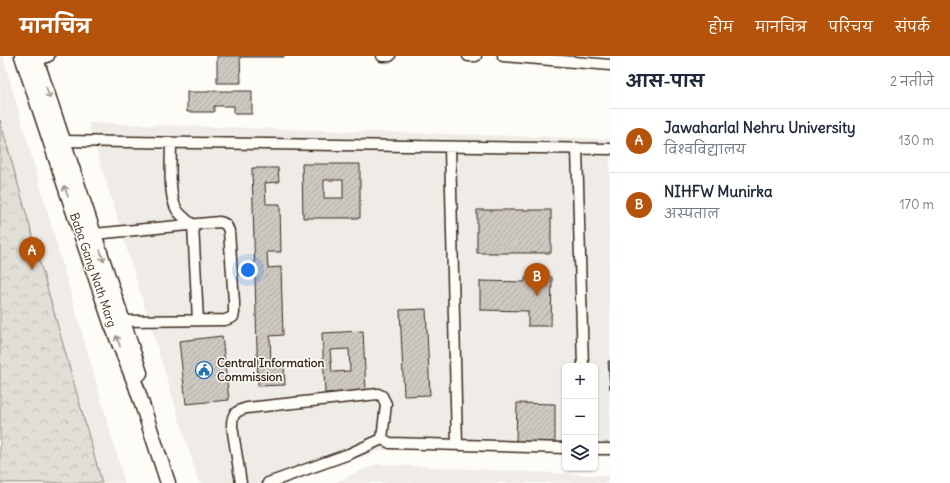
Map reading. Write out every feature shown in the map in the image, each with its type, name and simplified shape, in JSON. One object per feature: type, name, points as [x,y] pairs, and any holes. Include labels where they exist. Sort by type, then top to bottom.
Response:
[{"type":"street","name":"Baba Gang Nath Marg","points":[[22,56],[55,159],[177,483]]},
{"type":"street","points":[[382,56],[390,56]]},
{"type":"street","points":[[468,56],[476,56]]},
{"type":"street","points":[[503,56],[610,65]]},
{"type":"street","name":"Baba Gang Nath Marg","points":[[40,58],[64,141],[94,234],[117,322],[136,386],[168,483]]},
{"type":"street","points":[[64,141],[610,149]]},
{"type":"street","points":[[170,143],[170,175],[175,206],[178,212],[193,225],[198,320]]},
{"type":"street","points":[[450,147],[457,445]]},
{"type":"street","points":[[577,148],[583,363]]},
{"type":"street","points":[[94,234],[219,222],[227,225],[229,230],[234,302],[233,317],[229,320],[117,322]]},
{"type":"street","points":[[241,483],[232,426],[234,414],[238,410],[378,394],[382,396],[386,404],[382,440]]},
{"type":"street","points":[[268,483],[350,454],[382,440],[390,443],[562,448]]},
{"type":"street","points":[[598,448],[610,449]]},
{"type":"shaded area","points":[[0,56],[3,56],[125,483],[0,483]]},
{"type":"shaded area","points":[[88,123],[610,139],[610,446],[598,446],[598,363],[562,363],[562,447],[382,450],[282,483],[199,483]]},
{"type":"shaded area","points":[[376,464],[610,476],[610,483],[334,483]]},
{"type":"green space","points":[[0,120],[102,483],[0,483]]},
{"type":"building","points":[[217,56],[284,57],[240,57],[241,83],[217,83]]},
{"type":"building","points":[[252,91],[252,114],[234,114],[234,106],[214,106],[214,112],[187,112],[187,92]]},
{"type":"building","points":[[302,164],[360,164],[360,218],[303,218]],"holes":[[[324,180],[343,180],[343,198],[324,198]]]},
{"type":"building","points":[[252,168],[278,168],[279,182],[265,183],[266,204],[280,204],[281,252],[267,252],[268,268],[281,267],[283,335],[270,336],[271,365],[284,364],[285,385],[258,386]]},
{"type":"building","points":[[477,210],[551,210],[551,253],[477,253]]},
{"type":"building","points":[[525,277],[552,277],[551,326],[528,326],[528,311],[480,310],[480,281],[525,282]]},
{"type":"building","points":[[426,309],[430,395],[404,396],[400,310]]},
{"type":"building","points":[[363,331],[366,391],[325,393],[322,333]],"holes":[[[349,349],[350,371],[332,372],[330,350]]]},
{"type":"building","name":"Central Information Commission","points":[[222,336],[229,400],[186,404],[179,341]]},
{"type":"building","points":[[608,361],[610,361],[610,389]]},
{"type":"building","points":[[517,403],[555,404],[555,443],[516,442]]},
{"type":"place","name":"Jawaharlal Nehru University","points":[[32,270]]},
{"type":"place","name":"NIHFW Munirka","points":[[537,296]]},
{"type":"place","name":"Central Information Commission","points":[[204,370]]}]
